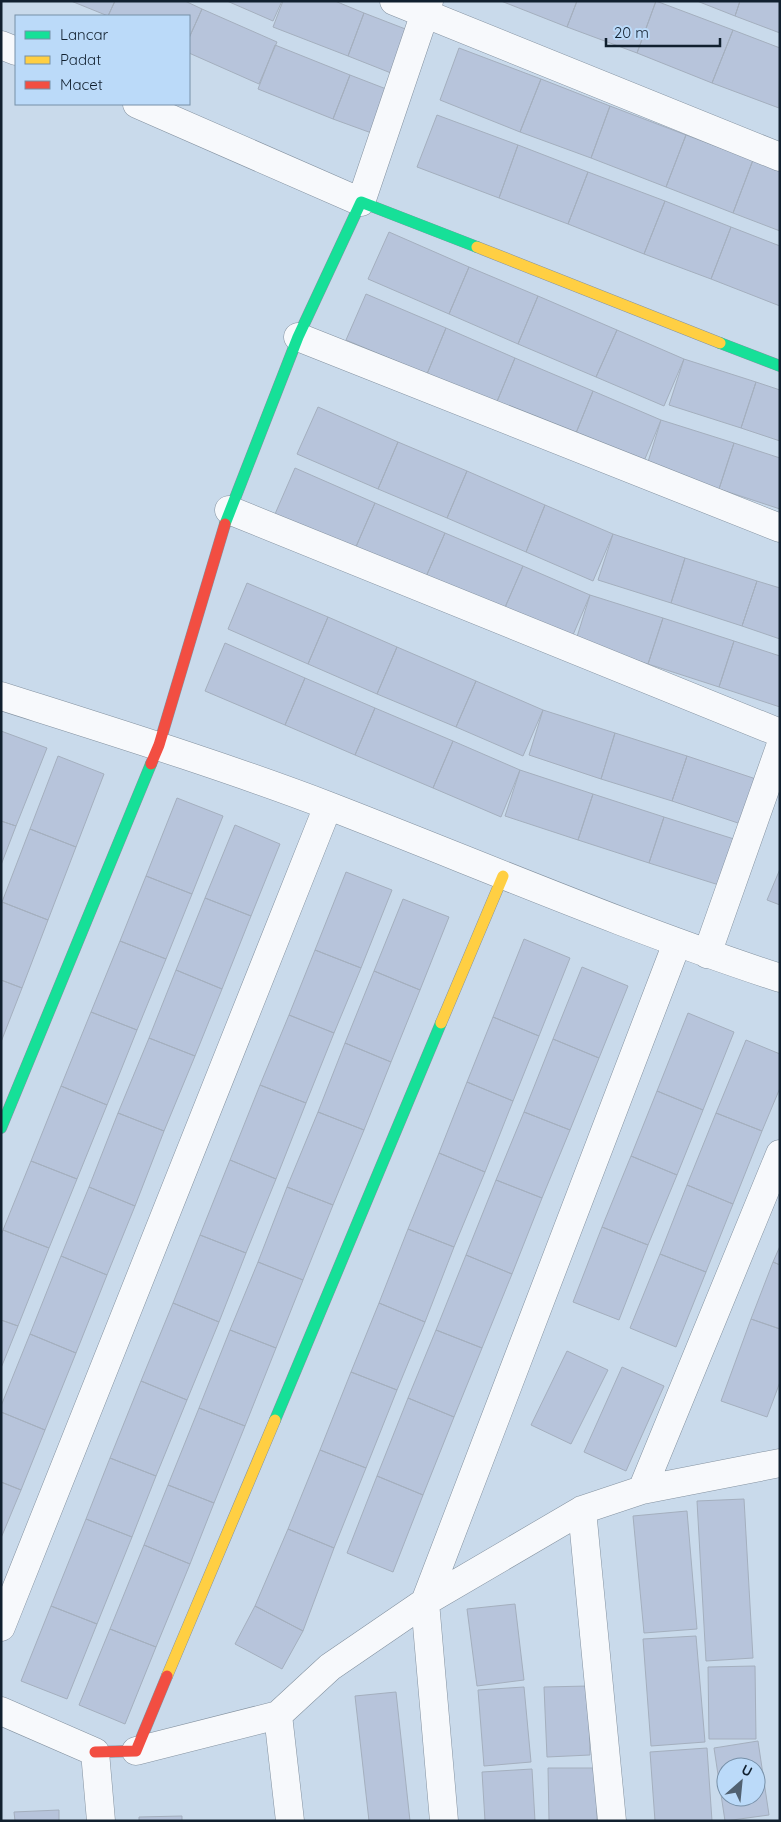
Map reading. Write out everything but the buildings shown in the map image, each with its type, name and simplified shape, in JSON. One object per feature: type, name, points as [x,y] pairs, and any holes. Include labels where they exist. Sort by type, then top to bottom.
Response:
[{"type":"street","points":[[394,1],[426,7],[780,157]]},
{"type":"street","points":[[1,1128],[159,745],[229,510],[298,337],[361,202],[426,7]]},
{"type":"street","points":[[1,44],[15,51]]},
{"type":"street","points":[[138,105],[361,202],[780,366]]},
{"type":"street","points":[[298,337],[780,528]]},
{"type":"street","points":[[229,510],[780,733]]},
{"type":"street","points":[[1,696],[159,745],[328,806],[677,943],[780,978]]},
{"type":"street","points":[[706,954],[780,747]]},
{"type":"street","points":[[1,1627],[328,806]]},
{"type":"street","points":[[136,1751],[503,876]]},
{"type":"street","points":[[444,1821],[425,1602],[677,943]]},
{"type":"street","points":[[642,1490],[780,1154]]},
{"type":"street","points":[[1,1711],[96,1752],[136,1751],[278,1715],[330,1667],[425,1602],[582,1510],[642,1490],[780,1463]]},
{"type":"street","points":[[582,1510],[612,1821]]},
{"type":"street","points":[[278,1715],[290,1821]]},
{"type":"street","points":[[96,1752],[101,1821]]},
{"type":"traffic: fast","points":[[225,524],[298,337],[361,202],[477,247]]},
{"type":"traffic: fast","points":[[720,343],[780,366]]},
{"type":"traffic: fast","points":[[1,1128],[151,764]]},
{"type":"traffic: fast","points":[[275,1420],[441,1023]]},
{"type":"traffic: slow","points":[[477,247],[720,343]]},
{"type":"traffic: slow","points":[[441,1023],[503,876]]},
{"type":"traffic: slow","points":[[167,1676],[275,1420]]},
{"type":"traffic: jam","points":[[151,764],[159,745],[225,524]]},
{"type":"traffic: jam","points":[[95,1752],[136,1751],[167,1676]]}]
